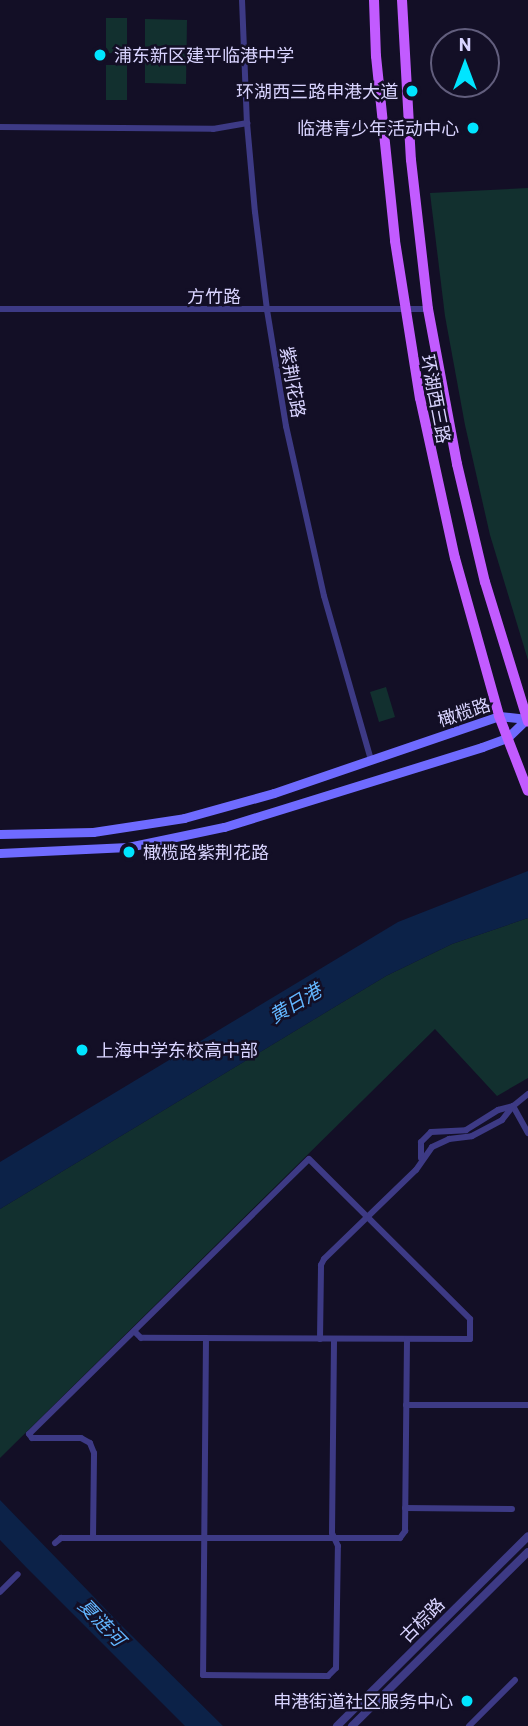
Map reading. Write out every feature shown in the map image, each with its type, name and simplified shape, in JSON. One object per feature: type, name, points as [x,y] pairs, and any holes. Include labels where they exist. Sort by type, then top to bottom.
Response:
[{"type":"main road","name":"环湖西三路","points":[[373,0],[376,56],[404,310],[454,558],[499,716],[528,791]]},
{"type":"main road","name":"环湖西三路","points":[[402,0],[411,160],[429,309],[457,464],[485,582],[527,720]]},
{"type":"main road","name":"橄榄路","points":[[0,834],[93,832],[184,818],[274,793],[499,716],[527,720]]},
{"type":"main road","points":[[0,853],[87,851],[173,839],[225,827],[507,738],[527,720]]},
{"type":"street","name":"紫荆花路","points":[[242,0],[247,123],[267,310],[293,458],[316,559],[371,760]]},
{"type":"street","points":[[0,127],[213,129],[247,123]]},
{"type":"street","name":"方竹路","points":[[0,309],[429,309]]},
{"type":"street","points":[[421,1158],[439,1142],[472,1136],[502,1120],[513,1106],[528,1094]]},
{"type":"street","points":[[513,1106],[528,1133]]},
{"type":"street","points":[[320,1339],[321,1265],[367,1216],[416,1170],[421,1158],[421,1142],[431,1132],[466,1129],[498,1110],[513,1106]]},
{"type":"street","points":[[93,1538],[93,1453],[90,1443],[81,1438],[32,1438],[29,1434],[309,1159],[470,1319],[470,1339],[141,1338],[135,1332]]},
{"type":"street","points":[[206,1338],[203,1675],[314,1676],[328,1676],[336,1668],[338,1546],[335,1539],[334,1339]]},
{"type":"street","points":[[55,1543],[61,1538],[400,1538],[405,1531],[407,1339]]},
{"type":"street","points":[[406,1405],[528,1405]]},
{"type":"street","points":[[405,1508],[512,1509]]},
{"type":"street","name":"古棕路","points":[[338,1726],[528,1536]]},
{"type":"street","name":"古棕路","points":[[352,1726],[528,1552]]},
{"type":"street","points":[[0,1592],[18,1574]]},
{"type":"street","points":[[469,1726],[515,1680]]},
{"type":"green space","points":[[106,18],[127,18],[127,54],[106,53]]},
{"type":"green space","points":[[145,19],[187,20],[186,84],[145,83]]},
{"type":"green space","points":[[106,65],[127,65],[127,100],[106,100]]},
{"type":"green space","points":[[528,188],[528,660],[490,535],[465,425],[445,316],[430,193]]},
{"type":"green space","points":[[386,687],[395,717],[379,722],[370,692]]},
{"type":"green space","points":[[528,918],[528,1078],[497,1096],[435,1029],[0,1458],[0,1209],[386,976],[452,944]]},
{"type":"water","name":"黄日港","points":[[528,871],[528,918],[452,944],[386,976],[0,1209],[0,1162],[398,922]]},
{"type":"water","name":"夏涟河","points":[[0,1500],[223,1726],[185,1726],[25,1566],[0,1540]]},
{"type":"place","name":"浦东新区建平临港中学","points":[[100,55]]},
{"type":"place","name":"环湖西三路申港大道","points":[[412,91]]},
{"type":"place","name":"临港青少年活动中心","points":[[473,128]]},
{"type":"place","name":"橄榄路紫荆花路","points":[[129,852]]},
{"type":"place","name":"上海中学东校高中部","points":[[82,1050]]},
{"type":"place","name":"申港街道社区服务中心","points":[[467,1701]]}]
